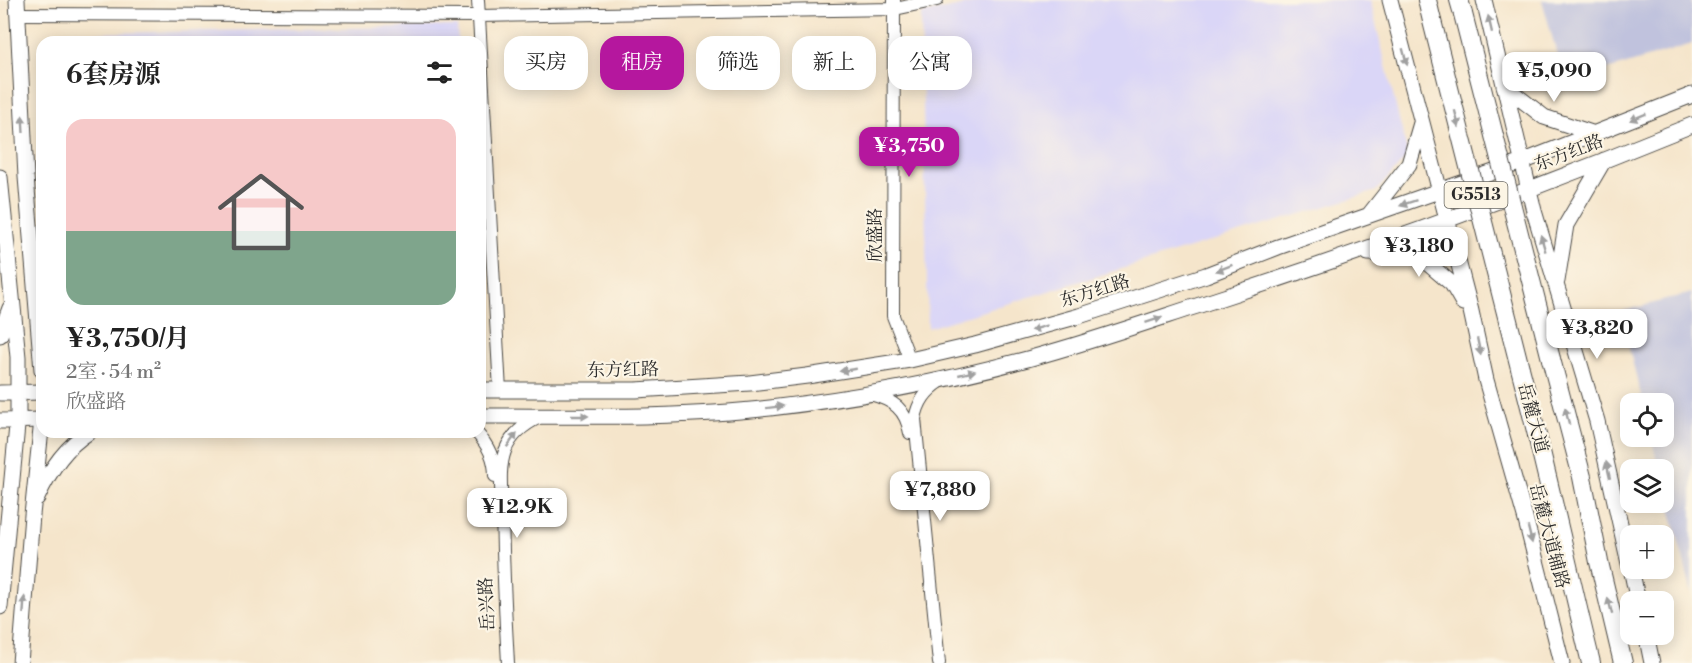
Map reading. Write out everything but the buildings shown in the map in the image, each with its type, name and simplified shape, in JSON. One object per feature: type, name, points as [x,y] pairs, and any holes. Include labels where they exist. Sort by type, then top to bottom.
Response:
[{"type":"highway","name":"岳麓大道","points":[[1427,0],[1547,472],[1591,663]]},
{"type":"highway","name":"岳麓大道","points":[[1461,7],[1582,477],[1623,663]]},
{"type":"main road","name":"岳麓大道辅路","points":[[1390,0],[1473,319],[1486,380],[1525,517],[1562,663]]},
{"type":"main road","points":[[1484,0],[1528,189],[1597,421],[1620,525]]},
{"type":"main road","points":[[17,7],[24,155],[36,303]]},
{"type":"main road","points":[[1504,86],[1544,117],[1596,134]]},
{"type":"main road","name":"东方红路","points":[[486,390],[689,388],[807,376],[910,360],[975,345],[1079,316],[1206,275],[1278,247],[1522,162],[1692,95]]},
{"type":"main road","points":[[1368,216],[1409,164],[1421,120]]},
{"type":"main road","name":"东方红路","points":[[486,416],[660,416],[709,413],[772,407],[945,379],[1032,357],[1112,333],[1359,252],[1447,221],[1692,125]]},
{"type":"main road","points":[[1556,287],[1566,225],[1604,160]]},
{"type":"main road","points":[[0,177],[18,357],[17,421],[0,607]]},
{"type":"main road","points":[[1359,252],[1418,255],[1452,284],[1473,319]]},
{"type":"main road","points":[[0,335],[12,299]]},
{"type":"main road","points":[[0,393],[36,392]]},
{"type":"main road","points":[[0,421],[36,420]]},
{"type":"main road","points":[[20,663],[40,438]]},
{"type":"main road","points":[[32,515],[50,472],[72,445],[81,438]]},
{"type":"main road","points":[[0,493],[7,521]]},
{"type":"main road","points":[[1648,645],[1652,663]]},
{"type":"street","points":[[478,0],[480,36]]},
{"type":"street","points":[[17,7],[479,16],[895,5],[937,0]]},
{"type":"street","name":"欣盛路","points":[[895,5],[893,316],[910,360]]},
{"type":"street","points":[[486,141],[500,391]]},
{"type":"street","points":[[939,663],[915,419],[917,408],[926,394],[945,379]]},
{"type":"street","points":[[866,393],[878,396],[898,408],[907,417],[932,663]]},
{"type":"street","name":"岳兴路","points":[[508,663],[501,468],[505,450],[510,441],[524,426],[542,416]]},
{"type":"street","name":"岳兴路","points":[[481,438],[489,449],[495,468],[495,545],[502,663]]},
{"type":"street","points":[[1555,663],[1557,643]]},
{"type":"shaded area","points":[[989,0],[1370,0],[1408,156],[1376,191],[928,328],[923,90],[972,90],[972,36],[921,36],[921,14]]},
{"type":"shaded area","points":[[1542,0],[1692,0],[1692,44],[1565,83]]},
{"type":"shaded area","points":[[457,26],[458,36],[52,36],[52,34]]},
{"type":"shaded area","points":[[1692,293],[1692,593],[1671,513],[1674,513],[1674,459],[1656,459],[1654,447],[1674,447],[1674,393],[1640,393],[1620,312]]}]
